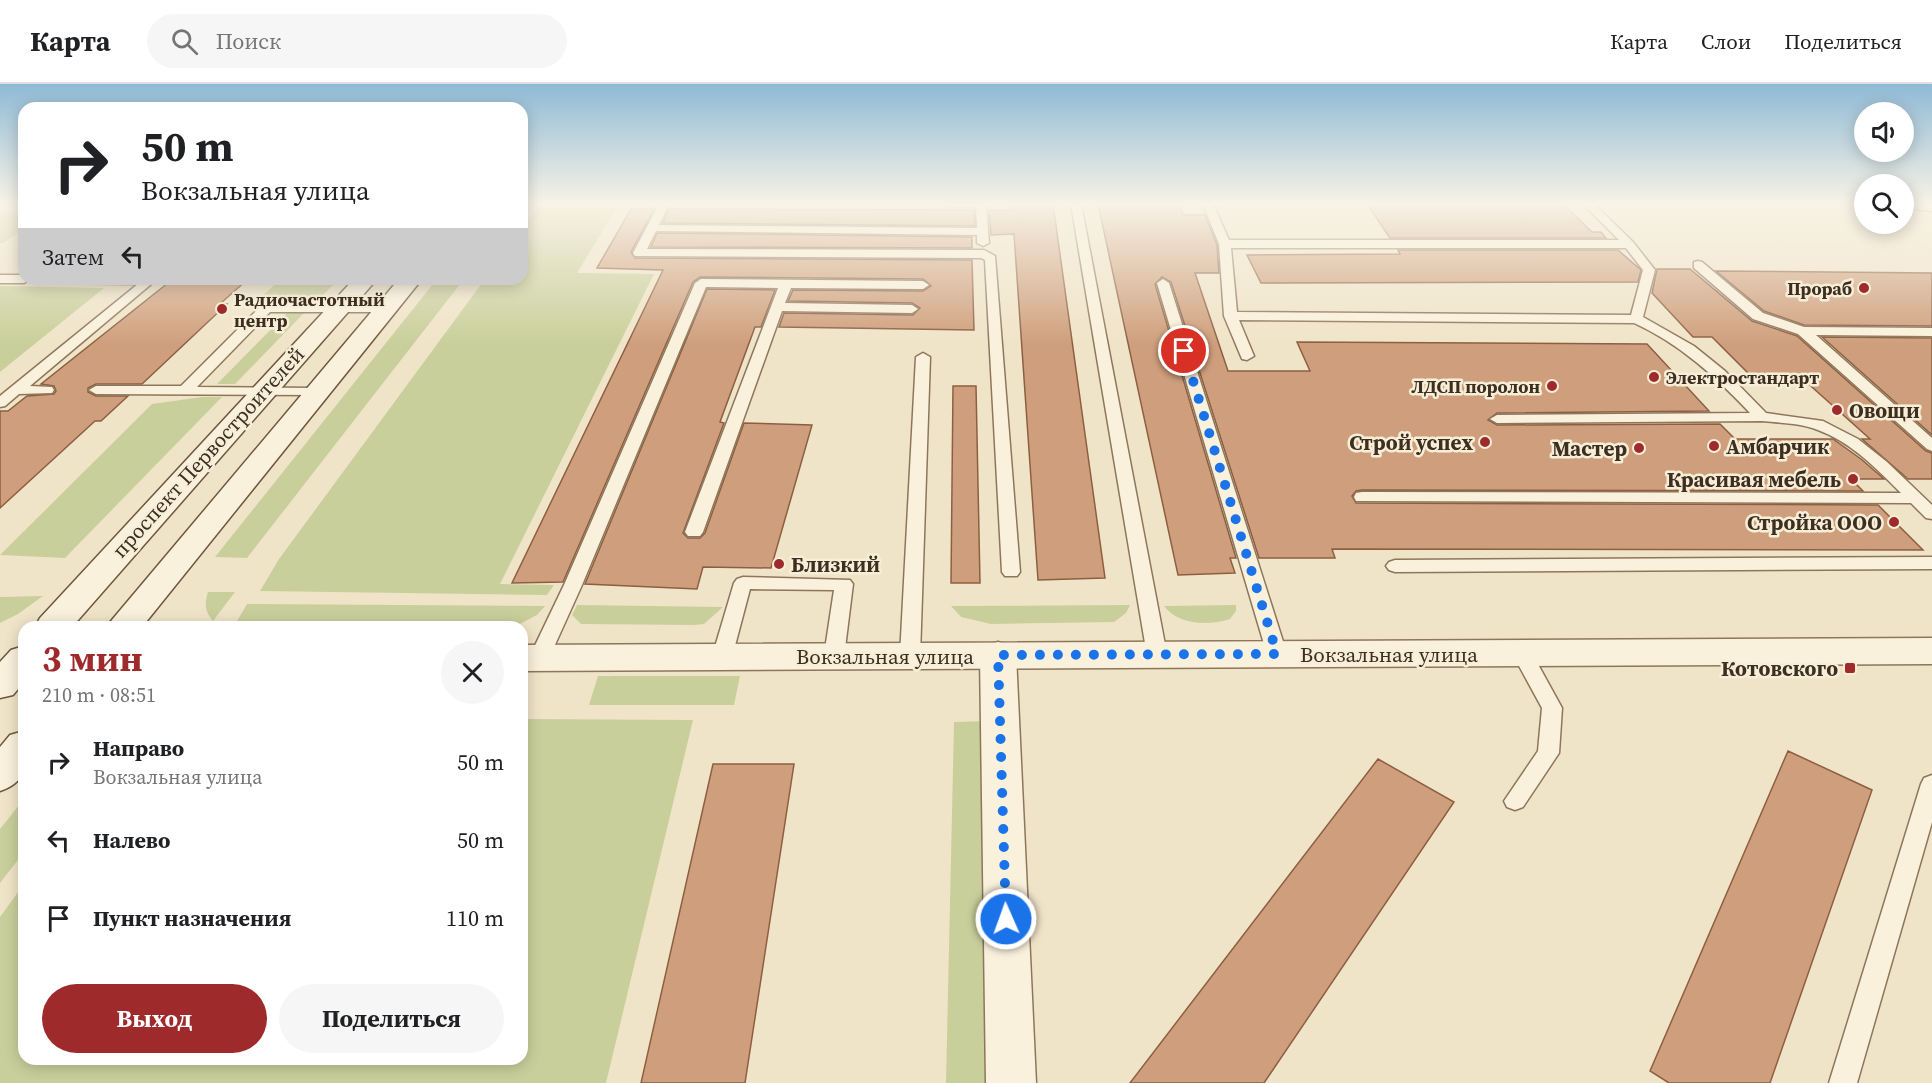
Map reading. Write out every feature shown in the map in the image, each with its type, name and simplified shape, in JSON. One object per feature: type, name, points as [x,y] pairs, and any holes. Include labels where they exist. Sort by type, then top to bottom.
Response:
[{"type":"street","name":"проспект Первостроителей","points":[[57,621],[360,285]]},
{"type":"street","name":"проспект Первостроителей","points":[[128,621],[406,285]]},
{"type":"street","name":"Вокзальная улица","points":[[531,658],[1932,651]]},
{"type":"street","points":[[998,655],[1011,1083]]},
{"type":"street","points":[[0,775],[18,753]]},
{"type":"lane","points":[[640,251],[639,253],[984,254],[991,259],[1011,572]]},
{"type":"lane","points":[[1084,251],[1157,655]]},
{"type":"lane","points":[[1226,251],[1231,316],[1247,356]]},
{"type":"lane","points":[[1634,251],[1649,270],[1649,280],[1636,319]]},
{"type":"lane","points":[[1698,265],[1758,316],[1803,331],[1932,332]]},
{"type":"lane","points":[[0,279],[18,279]]},
{"type":"lane","points":[[531,658],[573,585],[701,283],[923,285]]},
{"type":"lane","points":[[1163,283],[1277,654]]},
{"type":"lane","points":[[694,532],[786,284]]},
{"type":"lane","points":[[0,403],[144,285]]},
{"type":"lane","points":[[777,307],[912,309]]},
{"type":"lane","points":[[184,391],[267,308],[388,308]]},
{"type":"lane","points":[[1231,316],[1636,319],[1692,350],[1717,370],[1762,417]]},
{"type":"lane","points":[[1803,331],[1932,446]]},
{"type":"lane","points":[[910,656],[923,357]]},
{"type":"lane","points":[[16,390],[47,390]]},
{"type":"lane","points":[[96,390],[318,392]]},
{"type":"lane","points":[[1497,419],[1762,417],[1797,420],[1841,434],[1860,447],[1932,514]]},
{"type":"lane","points":[[1362,496],[1915,498]]},
{"type":"lane","points":[[1395,566],[1932,563]]},
{"type":"lane","points":[[722,657],[743,583],[844,584],[834,656]]},
{"type":"lane","points":[[1515,801],[1548,753],[1552,708],[1522,653]]},
{"type":"lane","points":[[1843,1083],[1932,784]]},
{"type":"green space","points":[[528,251],[591,251],[577,273],[654,274],[500,584],[554,585],[547,595],[260,591],[279,559],[481,285],[528,285]]},
{"type":"green space","points":[[274,285],[333,285],[320,298],[260,298]]},
{"type":"green space","points":[[432,285],[459,285],[247,558],[215,557]]},
{"type":"green space","points":[[0,286],[104,288],[0,372]]},
{"type":"green space","points":[[287,313],[304,313],[235,384],[217,384]]},
{"type":"green space","points":[[202,397],[222,397],[65,558],[0,555],[152,404]]},
{"type":"green space","points":[[208,592],[235,592],[213,621],[206,608]]},
{"type":"green space","points":[[43,596],[18,614],[0,623],[0,597]]},
{"type":"green space","points":[[247,604],[545,606],[537,615],[526,621],[237,621]]},
{"type":"green space","points":[[577,605],[723,607],[704,624],[581,624],[572,615]]},
{"type":"green space","points":[[1130,605],[1126,613],[1114,622],[991,624],[961,617],[951,606]]},
{"type":"green space","points":[[1236,605],[1236,611],[1230,619],[1212,623],[1185,620],[1177,617],[1164,606]]},
{"type":"green space","points":[[598,676],[740,676],[734,705],[589,705]]},
{"type":"green space","points":[[528,719],[693,720],[606,1083],[0,1083],[0,917],[18,892],[18,1065],[528,1065]]},
{"type":"green space","points":[[987,721],[993,1083],[946,1083],[954,722]]},
{"type":"green space","points":[[18,806],[18,860],[0,883],[0,829]]},
{"type":"building","points":[[607,251],[632,251],[635,258],[972,260],[974,330],[779,327],[784,313],[913,315],[920,308],[912,303],[788,301],[793,290],[923,291],[931,286],[923,279],[700,277],[693,282],[563,582],[512,583],[663,270],[597,268]]},
{"type":"building","points":[[1015,251],[1059,251],[1105,578],[1038,580]]},
{"type":"building","points":[[1108,251],[1217,251],[1219,273],[1195,273],[1228,371],[1310,371],[1297,342],[1647,344],[1709,411],[1497,413],[1488,420],[1497,425],[1720,424],[1735,439],[1833,439],[1884,479],[1851,479],[1863,491],[1362,490],[1356,491],[1352,496],[1356,503],[1878,505],[1923,550],[1332,549],[1335,558],[1259,558],[1171,282],[1162,277],[1155,284],[1236,558],[1230,558],[1235,573],[1178,575]]},
{"type":"building","points":[[1398,251],[1619,251],[1641,270],[1638,282],[1261,283],[1247,255],[1400,254]]},
{"type":"building","points":[[1657,269],[1690,269],[1752,321],[1797,336],[1926,451],[1932,453],[1932,479],[1908,479],[1862,439],[1870,439],[1804,380],[1754,379],[1712,337],[1693,337],[1652,293]]},
{"type":"building","points":[[1716,271],[1932,273],[1932,326],[1804,325],[1764,311]]},
{"type":"building","points":[[165,285],[241,285],[221,303],[227,304],[142,384],[96,384],[88,388],[88,392],[96,396],[128,396],[101,421],[95,421],[0,508],[0,411],[8,411],[27,396],[54,394],[56,391],[54,386],[41,384]]},
{"type":"building","points":[[707,289],[775,290],[761,327],[755,327],[720,422],[724,423],[683,533],[688,538],[700,538],[705,533],[744,423],[812,425],[771,568],[703,567],[697,589],[585,584]]},
{"type":"building","points":[[1822,337],[1932,338],[1932,435]]},
{"type":"building","points":[[953,386],[976,386],[980,583],[951,583]]},
{"type":"building","points":[[1788,751],[1872,790],[1770,1083],[1669,1083],[1650,1071]]},
{"type":"building","points":[[1378,759],[1454,802],[1264,1083],[1130,1083]]},
{"type":"building","points":[[713,764],[794,764],[745,1083],[641,1083]]},
{"type":"place","name":"Прораб","points":[[1864,288]]},
{"type":"place","name":"Радиочастотный центр","points":[[222,309]]},
{"type":"place","name":"Электростандарт","points":[[1654,377]]},
{"type":"place","name":"ЛДСП поролон","points":[[1552,386]]},
{"type":"place","name":"Овощи","points":[[1837,410]]},
{"type":"place","name":"Строй успех","points":[[1485,442]]},
{"type":"place","name":"Амбарчик","points":[[1714,446]]},
{"type":"place","name":"Мастер","points":[[1639,448]]},
{"type":"place","name":"Красивая мебель","points":[[1853,479]]},
{"type":"place","name":"Стройка ООО","points":[[1894,522]]},
{"type":"place","name":"Близкий","points":[[779,564]]},
{"type":"place","name":"Котовского","points":[[1850,668]]},
{"type":"route","points":[[1006,919],[998,655],[1277,654],[1184,351]]}]
